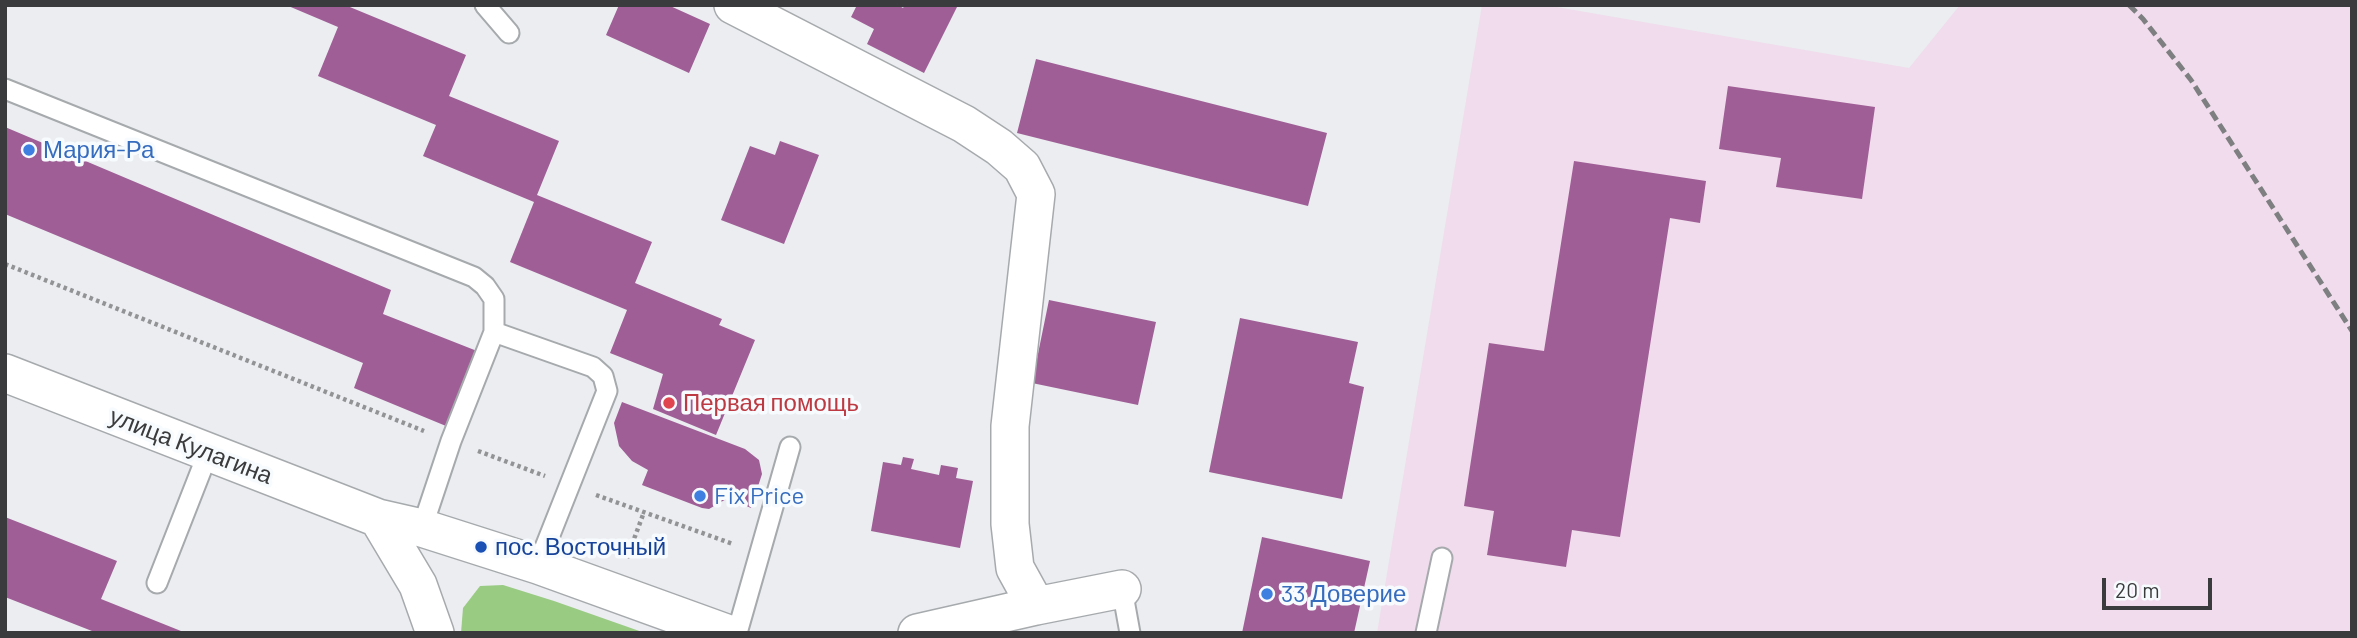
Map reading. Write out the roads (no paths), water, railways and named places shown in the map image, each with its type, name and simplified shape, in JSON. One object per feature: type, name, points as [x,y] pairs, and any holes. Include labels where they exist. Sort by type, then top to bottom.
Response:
[{"type":"street","points":[[733,5],[964,124],[999,147],[1022,167],[1027,176],[1036,194],[1010,426],[1010,524],[1015,568],[1036,606]]},
{"type":"street","name":"улица Кулагина","points":[[5,373],[378,518],[422,528],[538,565],[726,633]]},
{"type":"street","points":[[378,518],[418,585],[435,633]]},
{"type":"street","points":[[917,633],[1122,589]]},
{"type":"lane","points":[[485,5],[509,33]]},
{"type":"lane","points":[[5,89],[474,277],[485,286],[495,299],[494,332],[451,441],[422,528]]},
{"type":"lane","points":[[494,332],[593,367],[603,376],[607,391],[538,565]]},
{"type":"lane","points":[[737,633],[790,447]]},
{"type":"lane","points":[[157,583],[208,453]]},
{"type":"lane","points":[[1426,633],[1442,558]]},
{"type":"lane","points":[[1122,589],[1130,633]]},
{"type":"railway","points":[[2129,5],[2191,80],[2352,331]]},
{"type":"place","name":"Мария-Ра","points":[[29,150]]},
{"type":"place","name":"Первая помощь","points":[[669,403]]},
{"type":"place","name":"Fix Price","points":[[700,496]]},
{"type":"place","name":"пос. Восточный","points":[[481,547]]},
{"type":"place","name":"33 Доверие","points":[[1267,594]]}]
